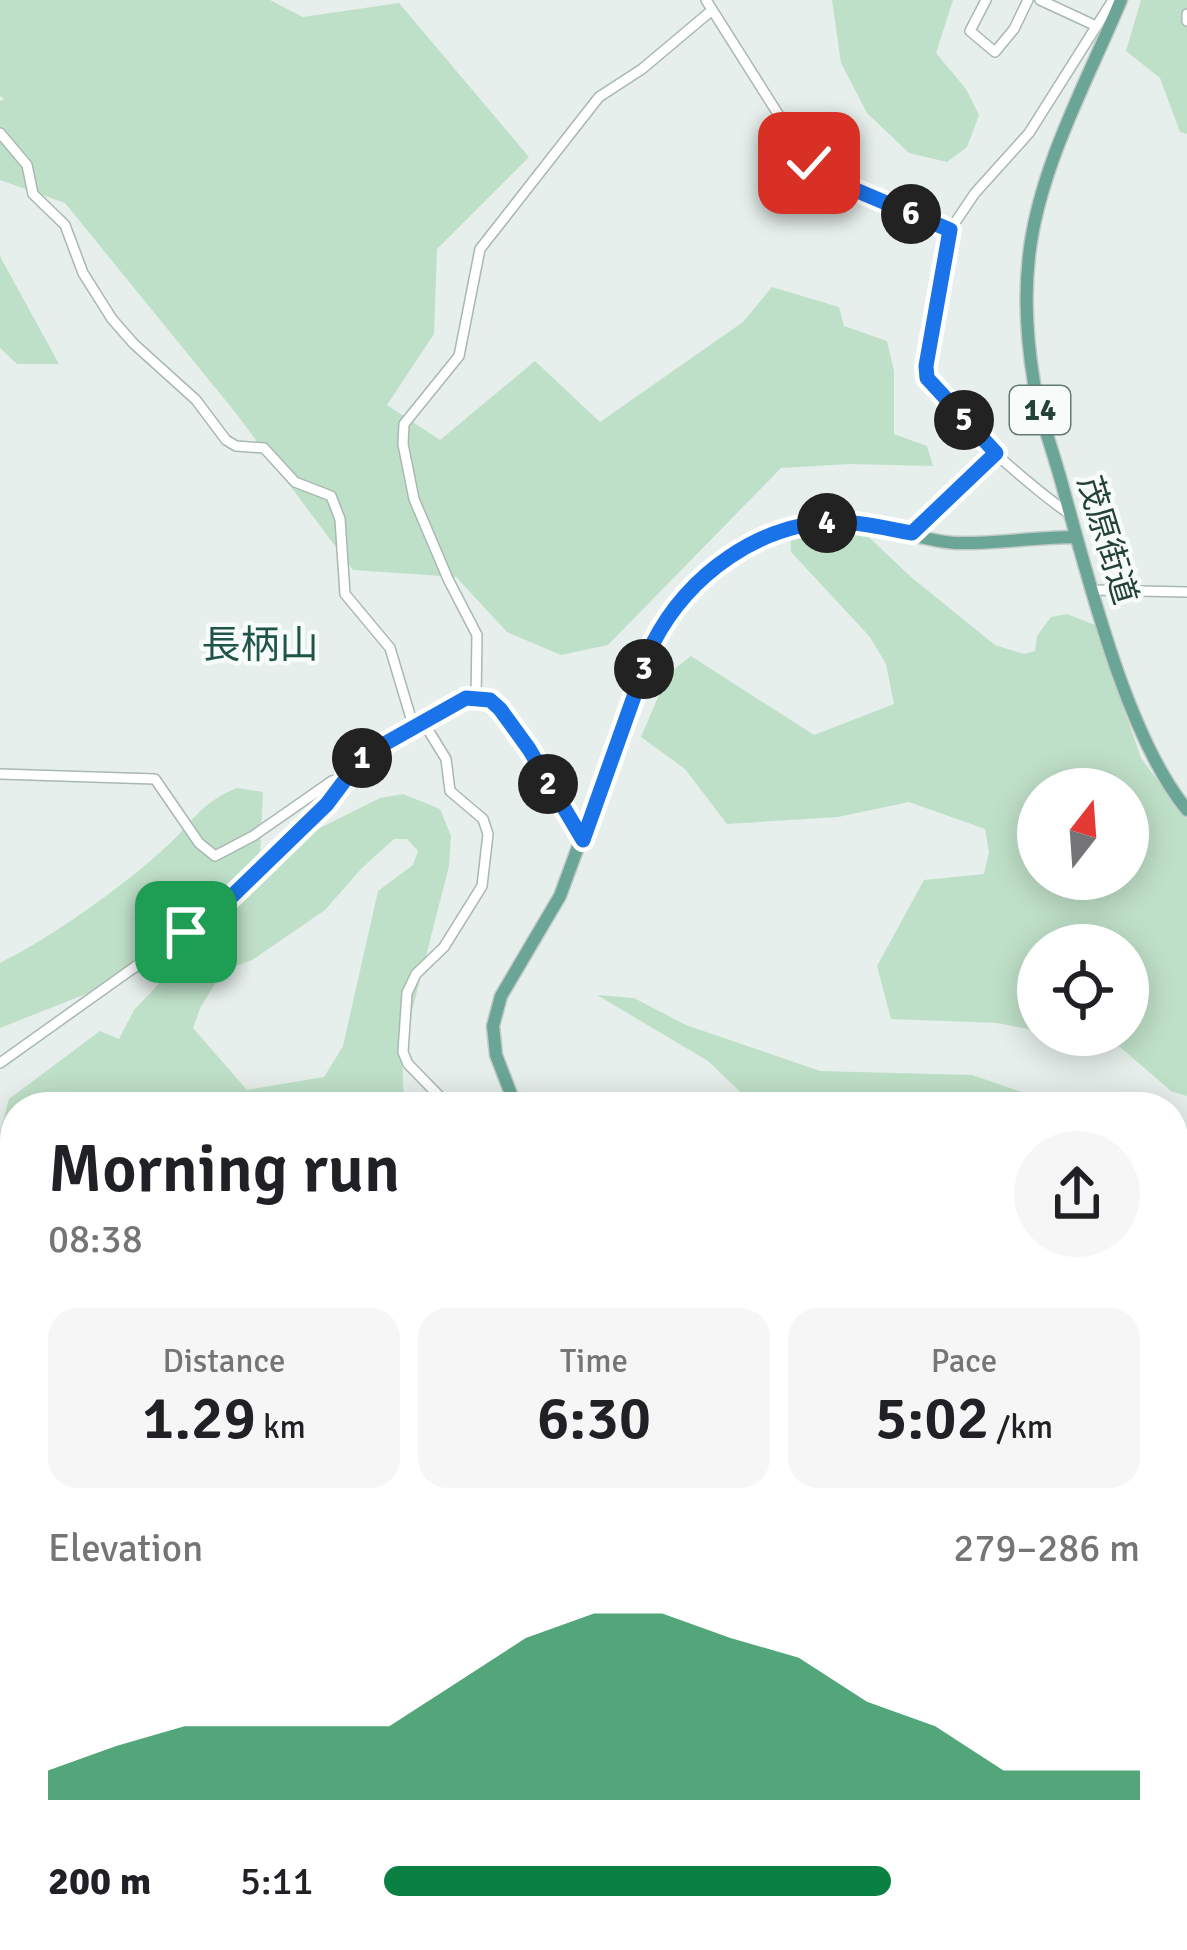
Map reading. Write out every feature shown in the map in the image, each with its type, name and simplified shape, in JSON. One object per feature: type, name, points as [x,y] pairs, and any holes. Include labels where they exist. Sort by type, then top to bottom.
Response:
[{"type":"main road","name":"茂原街道","points":[[1117,0],[1038,208],[1025,313],[1035,390],[1092,590],[1129,700],[1154,757],[1187,810]]},
{"type":"main road","points":[[510,1092],[496,1055],[493,1026],[501,997],[545,925],[583,840],[653,643],[664,620],[699,580],[736,553],[790,529],[834,522],[951,543],[1076,537]]},
{"type":"street","points":[[986,0],[970,31],[995,52],[1028,0]]},
{"type":"street","points":[[1040,0],[1094,25]]},
{"type":"street","points":[[1071,515],[996,453],[927,378],[926,366],[950,230],[974,193],[1029,133],[1094,25],[1117,0]]},
{"type":"street","points":[[476,698],[477,634],[414,499],[403,444],[404,424],[459,356],[481,249],[599,97],[642,69],[708,5],[809,163],[839,183],[950,230]]},
{"type":"street","points":[[0,134],[27,165],[33,194],[65,225],[83,273],[134,344],[196,400],[226,440],[236,446],[264,448],[295,482],[331,496],[340,519],[345,594],[390,648],[417,722],[446,759],[450,791],[483,818],[488,834],[482,886],[444,947],[416,974],[407,993],[403,1052],[408,1064],[435,1092]]},
{"type":"street","points":[[912,533],[996,453]]},
{"type":"street","points":[[1092,590],[1187,592]]},
{"type":"street","points":[[0,1063],[226,902],[327,804],[363,756],[466,698],[490,700],[500,709],[583,840]]},
{"type":"street","points":[[0,774],[154,779],[214,856],[253,836],[332,781],[347,778]]},
{"type":"green space","points":[[0,0],[270,0],[303,17],[399,3],[529,157],[437,249],[434,334],[387,405],[440,440],[535,361],[600,422],[743,322],[772,287],[839,307],[844,326],[887,341],[894,371],[894,434],[927,446],[933,466],[781,468],[608,645],[561,655],[507,632],[456,577],[353,570],[235,412],[65,203],[0,180],[0,101],[4,99],[0,96]]},
{"type":"green space","points":[[832,0],[953,0],[936,53],[966,89],[979,115],[967,147],[947,162],[909,153],[867,113],[841,63]]},
{"type":"green space","points":[[1141,0],[1187,0],[1187,134],[1180,132],[1160,78],[1126,51]]},
{"type":"green space","points":[[0,255],[59,364],[17,364],[0,348]]},
{"type":"green space","points":[[854,523],[995,645],[1024,654],[1035,651],[1037,636],[1051,617],[1067,614],[1095,625],[1149,768],[1017,768],[1017,900],[1149,900],[1149,769],[1187,819],[1187,1092],[1171,1091],[1130,1056],[1149,1056],[1149,924],[1017,924],[1017,1027],[891,1019],[877,966],[924,880],[984,874],[989,852],[985,829],[909,802],[838,817],[727,824],[685,769],[641,737],[668,674],[691,656],[814,735],[894,704],[886,664],[870,637],[791,552],[790,532]]},
{"type":"green space","points":[[237,788],[263,792],[260,858],[380,798],[403,794],[440,809],[451,836],[449,866],[402,1050],[403,1092],[18,1092],[100,1031],[119,1039],[134,1010],[187,954],[0,1028],[0,963],[109,894],[206,806]],"holes":[[[394,839],[407,839],[418,851],[413,865],[378,891],[343,1046],[324,1077],[247,1090],[193,1028],[223,971],[252,960],[325,910]]]},
{"type":"green space","points":[[597,995],[634,998],[686,1025],[820,1071],[972,1075],[1021,1092],[740,1092],[708,1061]]},
{"type":"district","name":"長柄山","points":[[260,645]]},
{"type":"route","points":[[186,932],[226,902],[327,804],[363,756],[466,698],[490,700],[500,709],[583,840],[653,643],[664,620],[699,580],[736,553],[790,529],[834,522],[912,533],[996,453],[927,378],[950,230],[839,183],[809,163]]}]
